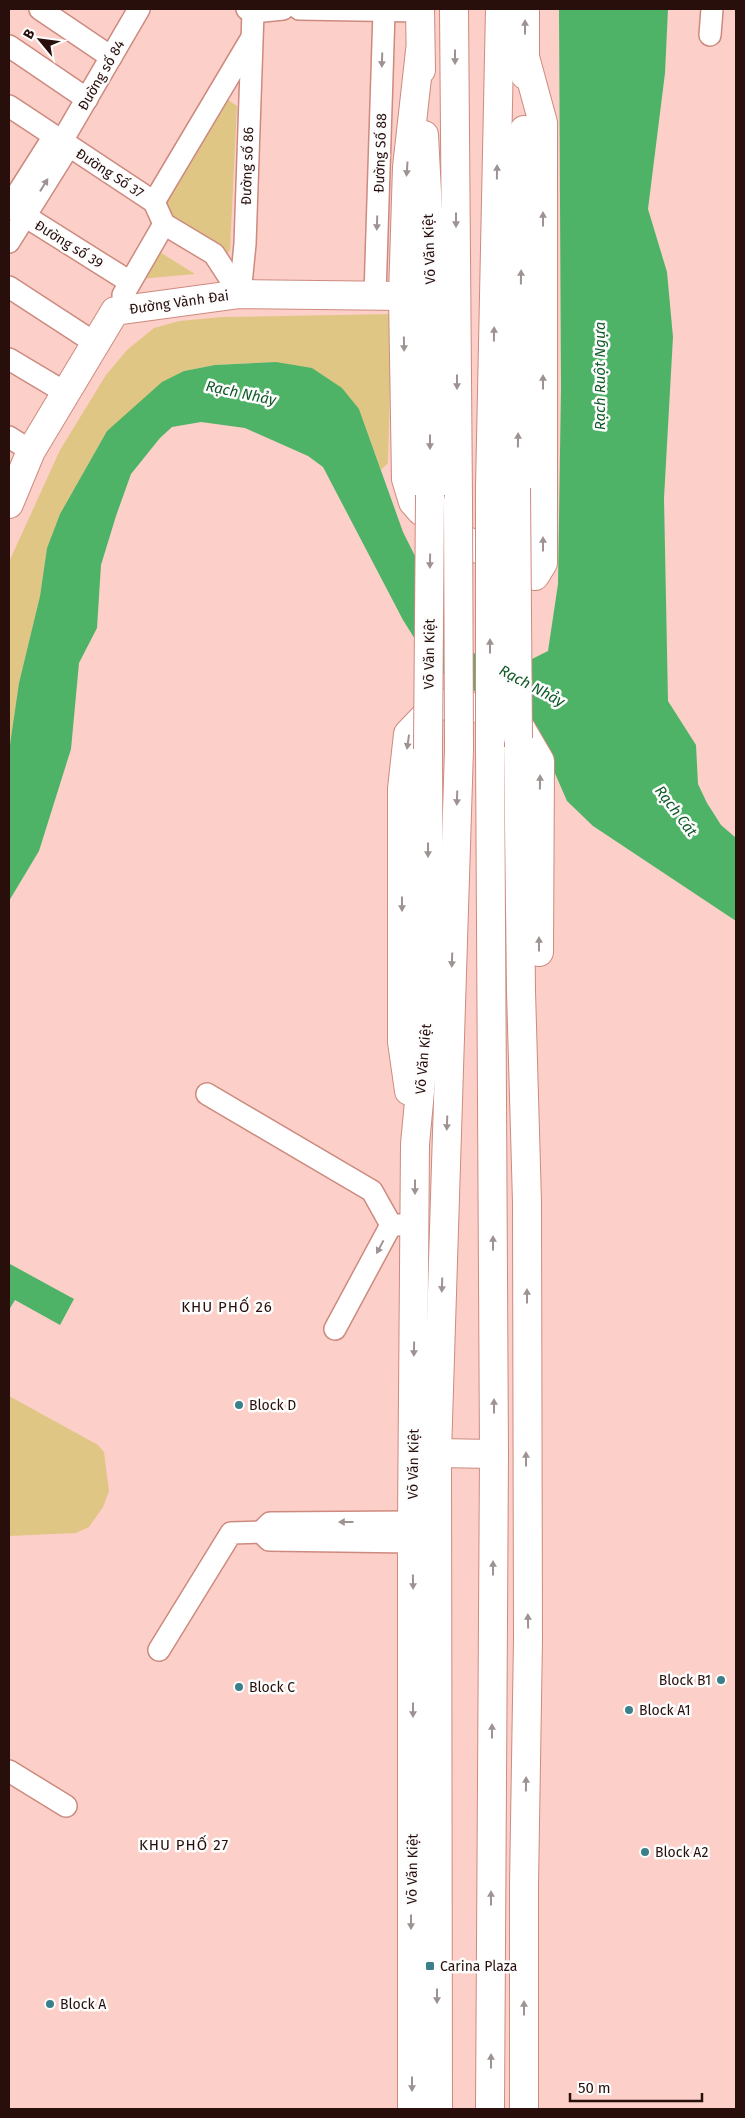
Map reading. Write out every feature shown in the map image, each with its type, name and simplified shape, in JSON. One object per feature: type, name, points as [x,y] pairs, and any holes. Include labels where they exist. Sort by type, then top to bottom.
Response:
[{"type":"main road","name":"Võ Văn Kiệt","points":[[438,2109],[437,1453],[459,749],[454,9]]},
{"type":"main road","points":[[500,9],[503,488],[518,738],[521,991],[527,1202],[528,1639],[524,1884],[524,2109]]},
{"type":"main road","points":[[490,2109],[494,1454],[490,747],[525,57],[525,9]]},
{"type":"main road","name":"Võ Văn Kiệt","points":[[412,2109],[412,1532],[403,1225],[415,1144],[429,996],[430,249],[420,51],[420,10]]},
{"type":"main road","points":[[420,51],[407,167],[403,296],[406,479],[412,502],[422,511],[516,573],[535,576],[543,563],[543,123],[525,57]]},
{"type":"main road","name":"Đường Vành Đai","points":[[9,504],[32,451],[115,311],[240,294],[403,296]]},
{"type":"main road","points":[[415,1144],[402,1042],[402,789],[408,734],[432,709],[450,702],[500,714],[513,722],[519,726],[540,760],[539,1112],[527,1202]]},
{"type":"main road","points":[[437,1453],[494,1454]]},
{"type":"street","points":[[40,9],[111,57]]},
{"type":"street","name":"Đường số 84","points":[[9,242],[13,209],[62,141],[139,9]]},
{"type":"street","points":[[250,10],[283,9]]},
{"type":"street","points":[[299,9],[384,12],[420,10]]},
{"type":"street","points":[[710,35],[712,9]]},
{"type":"street","name":"Đường số 86","points":[[240,294],[245,244],[252,37],[250,10]]},
{"type":"street","name":"Đường Số 88","points":[[375,295],[384,12]]},
{"type":"street","name":"Đường số 86","points":[[154,202],[252,37]]},
{"type":"street","points":[[9,46],[87,98]]},
{"type":"street","name":"Đường Số 37","points":[[9,106],[154,202],[164,224]]},
{"type":"street","name":"Đường số 39","points":[[13,209],[130,282]]},
{"type":"street","points":[[115,311],[164,224],[214,254],[240,294]]},
{"type":"street","points":[[9,287],[96,342]]},
{"type":"street","points":[[9,359],[66,393]]},
{"type":"street","points":[[9,437],[32,451]]},
{"type":"street","points":[[207,1094],[372,1191],[403,1225],[335,1329]]},
{"type":"street","points":[[159,1650],[231,1533],[261,1532],[270,1523],[374,1532],[412,1532]]},
{"type":"street","points":[[9,1771],[66,1806]]},
{"type":"shaded area","points":[[225,98],[237,106],[230,250],[225,257],[158,206]]},
{"type":"shaded area","points":[[150,246],[195,274],[129,280]]},
{"type":"shaded area","points":[[392,314],[388,463],[381,470],[359,409],[276,362],[215,365],[184,371],[107,431],[60,514],[47,548],[40,596],[19,683],[9,751],[9,562],[60,450],[106,375],[127,350],[154,328],[179,321],[223,317]]},
{"type":"shaded area","points":[[9,1396],[98,1445],[104,1452],[109,1491],[103,1507],[89,1527],[76,1533],[9,1536]]},
{"type":"water","points":[[559,9],[668,9],[665,73],[648,209],[667,272],[673,337],[664,498],[668,701],[696,745],[698,784],[707,803],[721,825],[736,838],[736,921],[593,826],[567,801],[543,746],[520,715],[446,676],[425,655],[403,620],[323,467],[308,456],[245,428],[201,422],[172,427],[160,438],[131,474],[101,565],[97,628],[79,663],[71,749],[39,851],[9,901],[9,751],[19,683],[40,596],[47,548],[60,514],[107,431],[162,382],[184,371],[215,365],[276,362],[312,368],[342,388],[359,409],[403,532],[447,620],[464,645],[480,658],[514,668],[548,651],[558,584],[561,388]]},
{"type":"water","points":[[10,1264],[74,1299],[60,1325],[15,1300],[9,1310]]},
{"type":"place","name":"Block D","points":[[239,1405]]},
{"type":"place","name":"Block B1","points":[[721,1680]]},
{"type":"place","name":"Block C","points":[[239,1687]]},
{"type":"place","name":"Block A1","points":[[629,1710]]},
{"type":"place","name":"Block A2","points":[[645,1852]]},
{"type":"place","name":"Carina Plaza","points":[[430,1966]]},
{"type":"place","name":"Block A","points":[[50,2004]]},
{"type":"district","name":"KHU PHỐ 26","points":[[227,1307]]},
{"type":"district","name":"KHU PHỐ 27","points":[[184,1845]]},
{"type":"water label","name":"Rạch Ruột Ngựa","points":[[600,376]]},
{"type":"water label","name":"Rạch Nhảy","points":[[241,393]]},
{"type":"water label","name":"Rạch Nhảy","points":[[532,686]]},
{"type":"water label","name":"Rạch Cát","points":[[676,811]]}]
